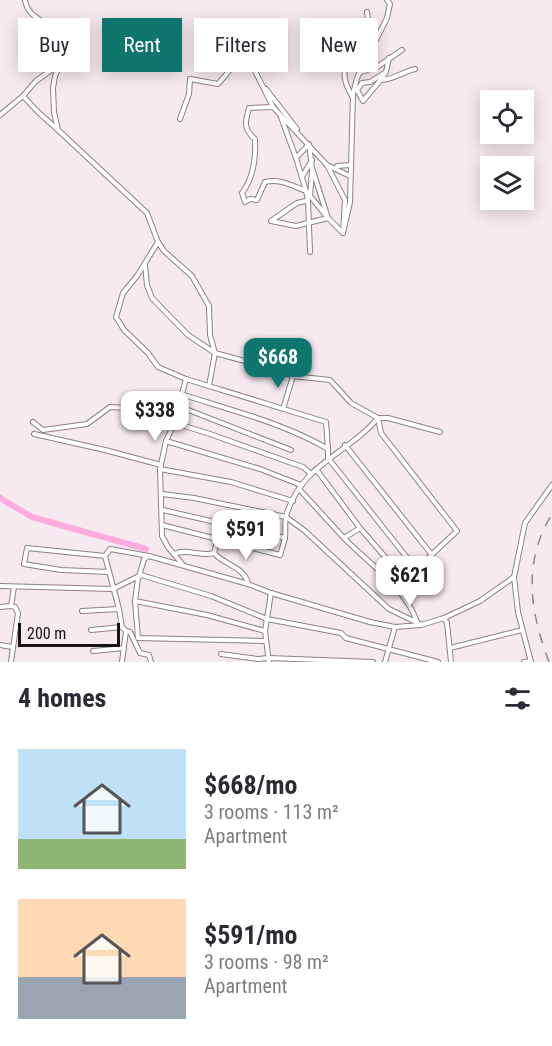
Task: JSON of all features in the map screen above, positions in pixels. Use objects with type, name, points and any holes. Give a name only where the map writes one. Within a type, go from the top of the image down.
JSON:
[{"type":"street","points":[[26,0],[27,8],[36,18]]},
{"type":"street","points":[[378,36],[387,18],[390,4],[387,0]]},
{"type":"street","points":[[367,12],[368,18]]},
{"type":"street","points":[[378,67],[402,50]]},
{"type":"street","points":[[385,73],[370,82],[362,83],[357,90],[363,101],[384,78],[389,58]]},
{"type":"street","points":[[381,81],[392,80],[403,72],[415,69]]},
{"type":"street","points":[[0,115],[49,72]]},
{"type":"street","points":[[57,72],[53,88],[54,112],[58,130]]},
{"type":"street","points":[[180,119],[189,94],[190,79],[218,84],[228,72]]},
{"type":"street","points":[[256,72],[284,127]]},
{"type":"street","points":[[344,72],[353,98]]},
{"type":"street","points":[[344,233],[350,202],[353,98],[361,72]]},
{"type":"street","points":[[260,81],[309,144],[312,168],[308,199]]},
{"type":"street","points":[[23,96],[147,213],[158,242],[164,251],[192,276],[209,306],[210,336],[215,353],[209,386]]},
{"type":"street","points":[[306,191],[280,180],[272,180],[264,182],[257,200],[250,199],[246,202],[242,193],[256,159],[255,139],[248,133],[244,124],[249,108],[272,107],[329,165],[351,177]]},
{"type":"street","points":[[279,114],[308,199],[344,233]]},
{"type":"street","points":[[296,159],[309,144]]},
{"type":"street","points":[[302,177],[312,159]]},
{"type":"street","points":[[329,165],[351,165]]},
{"type":"street","points":[[329,165],[345,201],[344,233]]},
{"type":"street","points":[[312,168],[328,218]]},
{"type":"street","points":[[306,191],[310,252]]},
{"type":"street","points":[[308,199],[270,221],[296,226],[308,225],[328,218]]},
{"type":"street","points":[[158,242],[137,276],[123,293],[116,317],[124,330],[144,347],[158,367],[186,379],[326,422],[328,458],[416,569]]},
{"type":"street","points":[[144,263],[147,285],[152,298],[188,334],[215,353],[293,376],[330,380],[351,403],[378,418],[388,418],[440,432]]},
{"type":"street","points":[[283,409],[293,376]]},
{"type":"street","points":[[183,566],[162,536],[160,467],[186,379]]},
{"type":"street","points":[[181,394],[256,419],[317,442],[328,449]]},
{"type":"street","points":[[178,406],[291,450]]},
{"type":"street","points":[[33,422],[43,430],[87,424],[110,407],[127,408],[303,467],[311,474]]},
{"type":"street","points":[[162,525],[280,555],[285,537],[286,517],[300,487],[328,458],[365,434],[378,418]]},
{"type":"street","points":[[378,418],[381,433],[457,531],[396,588]]},
{"type":"street","points":[[34,434],[105,450],[160,467],[231,482],[293,501]]},
{"type":"street","points":[[166,441],[260,469],[300,487],[344,538],[396,588],[413,611],[419,624]]},
{"type":"street","points":[[345,445],[432,555]]},
{"type":"street","points":[[316,470],[360,528],[405,580]]},
{"type":"street","points":[[524,662],[531,661],[518,612],[514,577],[525,523],[552,485]]},
{"type":"street","points":[[162,494],[194,498],[286,517],[305,531],[389,609],[419,624]]},
{"type":"street","points":[[163,510],[285,537]]},
{"type":"street","points":[[344,538],[360,528]]},
{"type":"street","points":[[214,553],[218,542],[223,540]]},
{"type":"street","points":[[105,556],[27,548],[24,564],[61,570],[108,572]]},
{"type":"street","points":[[151,662],[149,655],[140,653],[130,632],[122,627],[105,556],[110,549],[149,556],[370,622],[395,627],[444,618],[480,601],[514,577]]},
{"type":"street","points":[[174,554],[185,551],[214,553]]},
{"type":"street","points":[[214,553],[240,570],[248,584]]},
{"type":"street","points":[[149,556],[144,559],[135,601],[138,638],[266,641]]},
{"type":"street","points":[[0,586],[113,589],[139,576],[211,596],[267,619],[341,633],[346,638],[404,651],[438,662]]},
{"type":"street","points":[[11,606],[14,587]]},
{"type":"street","points":[[268,660],[265,631],[271,593]]},
{"type":"street","points":[[135,601],[207,615],[265,631]]},
{"type":"street","points":[[0,607],[15,607],[18,613],[11,662]]},
{"type":"street","points":[[82,611],[119,609]]},
{"type":"street","points":[[444,618],[447,623],[451,662]]},
{"type":"street","points":[[90,630],[122,627]]},
{"type":"street","points":[[385,662],[395,627]]},
{"type":"street","points":[[450,648],[522,630]]},
{"type":"street","points":[[122,662],[126,631]]},
{"type":"street","points":[[0,645],[12,647]]},
{"type":"street","points":[[93,651],[124,648]]},
{"type":"street","points":[[221,654],[268,660],[373,662]]},
{"type":"waterway","points":[[0,498],[32,517],[146,549]]},
{"type":"railway","points":[[549,662],[537,624],[532,587],[536,551],[542,532],[552,514]]}]
